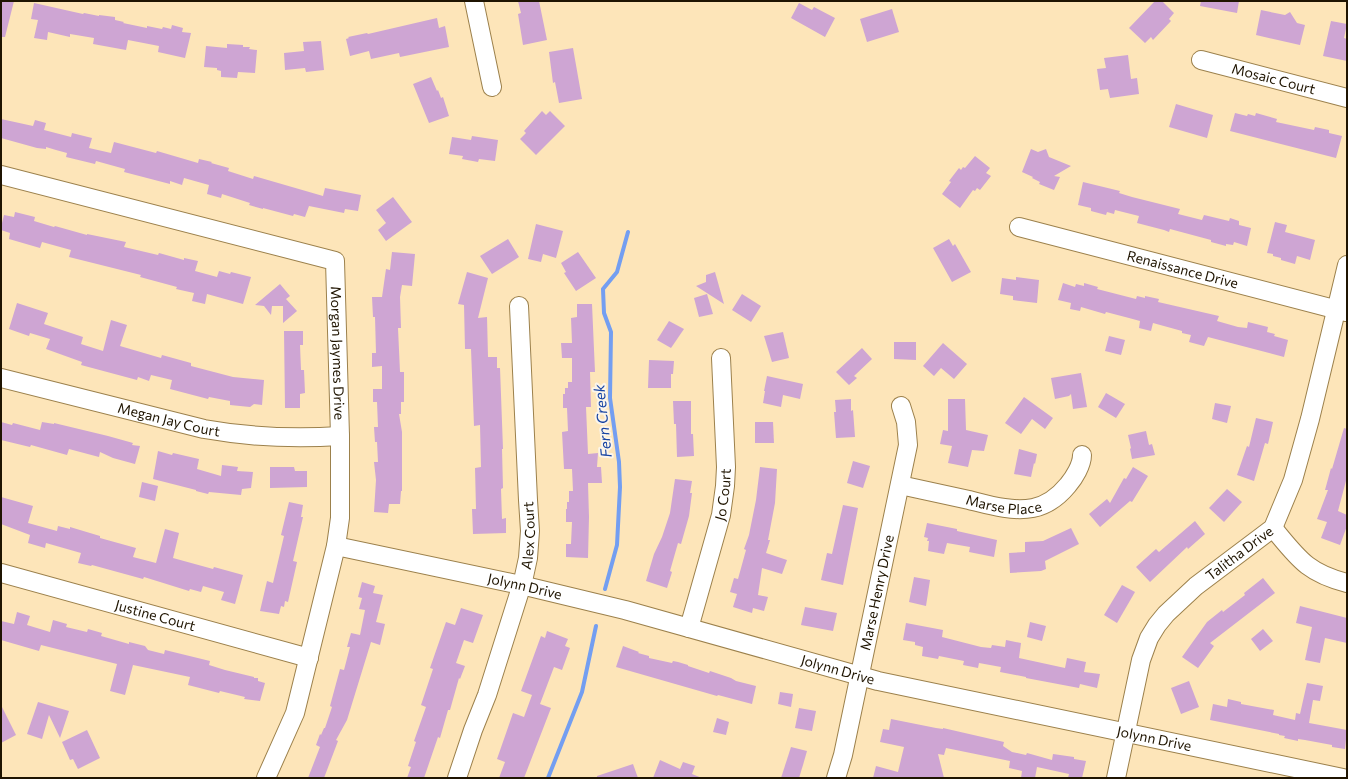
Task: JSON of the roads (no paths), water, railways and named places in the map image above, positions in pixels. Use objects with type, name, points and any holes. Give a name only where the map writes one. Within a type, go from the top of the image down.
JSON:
[{"type":"street","points":[[474,1],[492,87]]},
{"type":"street","name":"Mosaic Court","points":[[1201,60],[1347,98]]},
{"type":"street","name":"Morgan Jaymes Drive","points":[[1,175],[335,261],[340,436],[340,518],[336,546],[295,713],[266,778]]},
{"type":"street","name":"Renaissance Drive","points":[[1019,227],[1341,311]]},
{"type":"street","name":"Talitha Drive","points":[[1116,778],[1145,649],[1157,625],[1166,614],[1196,586],[1273,528],[1293,480],[1341,311],[1347,264]]},
{"type":"street","name":"Alex Court","points":[[456,778],[487,695],[522,585],[528,558],[530,531],[527,492],[520,306]]},
{"type":"street","name":"Jo Court","points":[[689,628],[720,515],[725,486],[726,467],[721,358]]},
{"type":"street","name":"Megan Jay Court","points":[[1,378],[204,429],[231,434],[302,438],[340,436]]},
{"type":"street","name":"Marse Henry Drive","points":[[836,778],[843,755],[908,446],[906,422],[901,406]]},
{"type":"street","name":"Marse Place","points":[[900,485],[1001,507],[1022,509],[1033,508],[1054,499],[1063,491],[1072,480],[1082,460],[1082,455]]},
{"type":"street","points":[[1273,528],[1306,566],[1322,576],[1347,583]]},
{"type":"street","name":"Jolynn Drive","points":[[336,546],[522,585],[625,610],[878,681],[1343,778]]},
{"type":"street","name":"Justine Court","points":[[1,573],[309,658]]},
{"type":"waterway","name":"Fern Creek","points":[[605,589],[617,545],[620,487],[619,462],[610,398],[611,332],[604,313],[603,289],[617,272],[628,232]]},
{"type":"waterway","name":"Fern Creek","points":[[548,778],[582,692],[596,626]]}]
